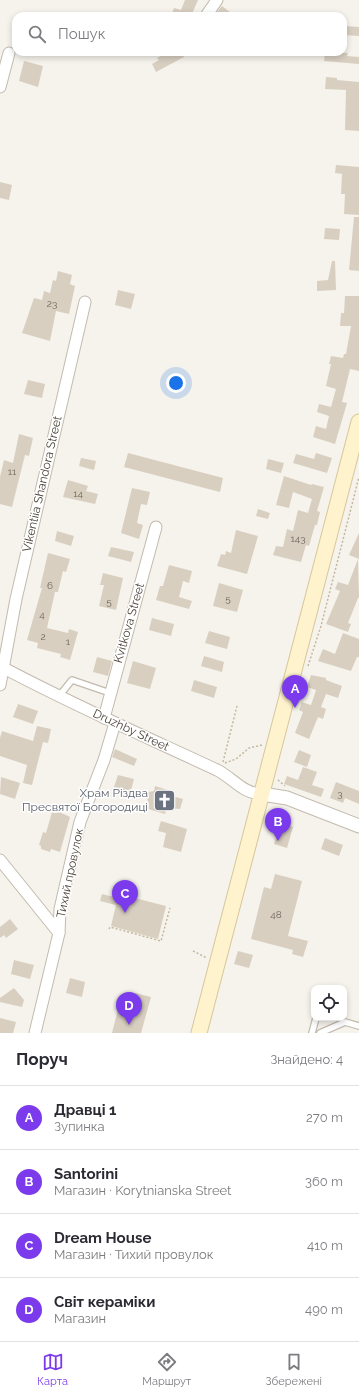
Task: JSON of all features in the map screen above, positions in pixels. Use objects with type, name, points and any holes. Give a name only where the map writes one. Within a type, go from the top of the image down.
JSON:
[{"type":"main road","points":[[199,1033],[359,422]]},
{"type":"street","points":[[209,12],[218,0]]},
{"type":"street","points":[[0,87],[9,53]]},
{"type":"street","name":"Vikentiia Shandora Street","points":[[0,685],[2,667],[16,599],[85,302]]},
{"type":"street","name":"Kvitkova Street","points":[[104,718],[156,527]]},
{"type":"street","name":"Druzhby Street","points":[[2,667],[104,718],[222,768],[252,794],[262,794]]},
{"type":"street","name":"Тихий провулок","points":[[35,1033],[59,933],[60,909],[80,822],[106,754],[115,723]]},
{"type":"street","points":[[262,794],[287,798],[359,826]]},
{"type":"street","points":[[0,860],[59,933]]},
{"type":"lane","points":[[59,696],[72,680],[110,693]]},
{"type":"lane","points":[[312,1033],[315,1021]]},
{"type":"lane","points":[[320,1033],[345,1022],[359,1026]]},
{"type":"path","points":[[308,666],[321,626],[359,477]]},
{"type":"path","points":[[222,768],[237,706]]},
{"type":"path","points":[[222,768],[249,748],[264,744],[274,744]]},
{"type":"path","points":[[278,775],[278,781],[290,789],[287,798]]},
{"type":"path","points":[[109,929],[110,927],[161,941],[170,908]]},
{"type":"path","points":[[193,951],[199,952],[210,960]]},
{"type":"building","points":[[185,0],[198,0],[193,12],[172,12],[174,8],[181,10]]},
{"type":"building","points":[[222,6],[230,12],[217,12]]},
{"type":"building","points":[[347,26],[359,27],[359,36],[347,35]]},
{"type":"building","points":[[161,56],[184,57],[156,72],[152,64],[159,60],[157,58]]},
{"type":"building","points":[[325,56],[359,57],[359,64],[324,61]]},
{"type":"building","points":[[24,61],[43,66],[38,87],[19,81]]},
{"type":"building","points":[[326,77],[337,78],[337,80],[359,82],[359,131],[345,130],[346,90],[325,89]]},
{"type":"building","points":[[336,165],[359,167],[359,215],[344,214],[345,194],[341,194],[342,174],[335,173]]},
{"type":"building","points":[[0,182],[12,185],[9,200],[0,198]]},
{"type":"building","points":[[354,217],[359,217],[359,271],[349,270]]},
{"type":"building","points":[[325,228],[340,229],[339,240],[324,239]]},
{"type":"building","points":[[332,261],[335,261],[336,290],[317,291],[317,281],[328,280]]},
{"type":"building","points":[[58,271],[72,275],[70,284],[75,286],[69,314],[56,311],[50,341],[22,333],[34,298],[42,300],[44,291],[50,293],[53,280],[56,281]]},
{"type":"building","points":[[118,290],[135,294],[131,309],[115,305]]},
{"type":"building","points":[[345,296],[359,296],[359,371],[350,369],[342,402],[347,403],[335,444],[313,437],[316,426],[326,429],[329,416],[317,412],[319,404],[331,407],[336,389],[326,386],[331,364],[329,364],[331,356],[343,358],[344,354],[346,354],[351,326],[340,326],[341,313],[344,313]]},
{"type":"building","points":[[28,380],[45,384],[42,398],[24,394]]},
{"type":"building","points":[[19,434],[33,438],[29,456],[25,455],[12,507],[0,504],[0,477],[4,460],[13,463]]},
{"type":"building","points":[[128,453],[223,478],[220,492],[124,467]]},
{"type":"building","points":[[316,453],[332,458],[327,473],[293,463],[296,454],[314,459]]},
{"type":"building","points":[[81,458],[96,461],[94,470],[79,466]]},
{"type":"building","points":[[268,459],[284,463],[281,473],[266,469]]},
{"type":"building","points":[[284,476],[311,485],[324,487],[317,511],[320,512],[317,525],[315,525],[309,546],[306,545],[301,562],[273,555],[276,546],[283,547],[287,529],[293,531],[298,510],[308,513],[312,499],[293,492],[289,508],[276,505]]},
{"type":"building","points":[[68,480],[88,486],[86,491],[98,494],[95,504],[63,497]]},
{"type":"building","points":[[132,488],[150,492],[147,505],[141,504],[137,523],[143,525],[139,539],[121,533]]},
{"type":"building","points":[[258,509],[270,513],[268,519],[256,516]]},
{"type":"building","points":[[236,530],[258,536],[247,574],[217,566],[221,554],[225,555],[226,551],[231,553]]},
{"type":"building","points":[[57,531],[74,536],[71,546],[55,541]]},
{"type":"building","points":[[359,533],[359,559],[349,555]]},
{"type":"building","points":[[111,547],[134,552],[131,562],[108,556]]},
{"type":"building","points":[[48,553],[70,559],[66,572],[63,571],[58,592],[55,592],[47,628],[68,633],[69,629],[78,632],[70,660],[60,657],[61,654],[37,648],[38,643],[27,640],[42,588],[40,588]]},
{"type":"building","points":[[358,559],[359,598],[348,623],[351,624],[348,632],[326,624],[340,591],[335,589],[338,582],[348,585]]},
{"type":"building","points":[[169,565],[192,571],[189,583],[183,581],[179,597],[192,601],[189,609],[156,600],[160,586],[163,586]]},
{"type":"building","points":[[103,573],[123,578],[116,610],[99,606],[104,585],[100,585]]},
{"type":"building","points":[[219,583],[243,590],[237,612],[213,606]]},
{"type":"building","points":[[152,618],[174,624],[171,636],[149,630]]},
{"type":"building","points":[[209,631],[230,637],[227,649],[205,643]]},
{"type":"building","points":[[343,633],[359,639],[359,657],[357,657],[351,671],[318,661],[323,649],[335,654]]},
{"type":"building","points":[[204,656],[224,662],[222,672],[201,666]]},
{"type":"building","points":[[97,657],[112,661],[108,676],[93,672]]},
{"type":"building","points":[[133,661],[156,668],[150,689],[127,683]]},
{"type":"building","points":[[311,675],[326,678],[326,680],[342,686],[338,698],[326,694],[321,707],[326,709],[323,719],[318,717],[309,739],[295,733],[303,712],[299,710],[302,702],[311,705],[316,690],[307,687]]},
{"type":"building","points":[[194,680],[217,687],[214,698],[191,691]]},
{"type":"building","points":[[18,704],[38,711],[33,724],[13,717]]},
{"type":"building","points":[[37,726],[51,729],[48,743],[43,742],[32,785],[23,783],[27,765],[0,756],[0,738],[2,731],[33,741]]},
{"type":"building","points":[[115,749],[137,759],[134,766],[112,757]]},
{"type":"building","points":[[299,750],[311,755],[307,767],[294,762]]},
{"type":"building","points":[[303,767],[317,772],[312,785],[324,789],[321,797],[284,784],[287,776],[298,780]]},
{"type":"building","points":[[118,775],[134,779],[130,794],[113,790]]},
{"type":"building","points":[[1,777],[20,783],[15,799],[0,794]]},
{"type":"building","points":[[336,782],[359,791],[359,804],[345,798],[343,803],[330,798]]},
{"type":"building","name":"Храм Різдва Пресвятої Богородиці","points":[[155,786],[171,791],[169,795],[183,799],[180,809],[167,808],[165,814],[148,809],[149,804],[146,796],[148,792],[154,791]]},
{"type":"building","points":[[57,811],[70,817],[60,852],[51,849],[50,852],[41,849],[41,846],[39,845],[43,832],[46,833],[52,812],[57,813]]},
{"type":"building","points":[[161,821],[187,829],[181,852],[163,847],[166,833],[158,831]]},
{"type":"building","points":[[281,823],[293,827],[287,848],[274,844]]},
{"type":"building","points":[[325,838],[343,845],[339,856],[321,849]]},
{"type":"building","points":[[275,874],[302,881],[288,936],[308,941],[303,957],[292,954],[293,950],[251,939],[264,887],[271,889]]},
{"type":"building","points":[[102,894],[118,898],[119,894],[166,906],[158,939],[111,926],[116,905],[100,901]]},
{"type":"building","points":[[10,919],[18,929],[6,938],[4,935],[0,938],[0,927]]},
{"type":"building","points":[[238,951],[253,955],[249,968],[234,964]]},
{"type":"building","points":[[14,960],[34,965],[30,979],[11,974]]},
{"type":"building","points":[[70,978],[85,982],[82,997],[66,993]]},
{"type":"building","points":[[14,988],[24,1000],[22,1007],[0,1002],[0,998]]},
{"type":"building","points":[[135,993],[151,997],[141,1033],[112,1033],[118,1009],[130,1012]]},
{"type":"building","points":[[0,1018],[16,1022],[13,1033],[0,1033]]},
{"type":"place","name":"Дравці 1","points":[[295,708]]},
{"type":"place","name":"Храм Різдва Пресвятої Богородиці","points":[[164,800]]},
{"type":"place","name":"Santorini","points":[[278,841]]},
{"type":"place","name":"Dream House","points":[[125,913]]},
{"type":"place","name":"Світ кераміки","points":[[129,1025]]}]
